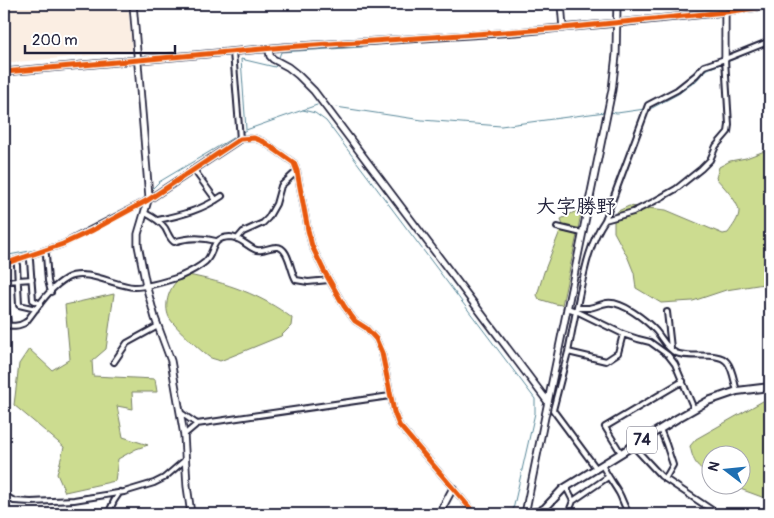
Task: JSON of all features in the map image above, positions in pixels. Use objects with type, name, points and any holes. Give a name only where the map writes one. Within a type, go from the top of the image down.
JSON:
[{"type":"main road","name":"74","points":[[525,514],[538,512],[545,508],[566,487],[708,401],[736,391],[770,387]]},
{"type":"street","points":[[133,4],[148,186],[148,199],[138,234],[138,245],[146,285],[158,326],[172,361],[184,435],[187,486],[191,514]]},
{"type":"street","points":[[560,4],[563,28]]},
{"type":"street","points":[[525,514],[607,116],[614,72],[617,4]]},
{"type":"street","points":[[606,220],[633,212],[676,189],[710,160],[716,146],[728,132],[725,4]]},
{"type":"street","points":[[4,72],[269,49],[563,28],[770,6]]},
{"type":"street","points":[[630,514],[625,509],[623,500],[614,484],[553,410],[592,246],[598,230],[606,220],[648,105],[677,90],[704,66],[770,41]]},
{"type":"street","points":[[269,49],[270,56],[273,59],[288,67],[314,91],[548,402]]},
{"type":"street","points":[[233,52],[240,138]]},
{"type":"street","points":[[4,264],[63,244],[148,199],[240,138],[254,138],[264,142],[294,163],[312,246],[344,306],[355,321],[366,328],[376,339],[382,353],[390,396],[399,425],[475,514]]},
{"type":"street","points":[[194,170],[216,200]]},
{"type":"street","points":[[237,239],[243,232],[263,223],[268,218],[276,204],[281,186],[297,171]]},
{"type":"street","points":[[158,220],[196,210],[222,196]]},
{"type":"street","points":[[145,213],[158,220],[174,242],[194,238],[205,238],[216,242]]},
{"type":"street","points":[[559,227],[582,233]]},
{"type":"street","points":[[32,279],[4,281],[6,325],[23,325],[46,296],[66,279],[78,275],[135,287],[179,277],[207,261],[216,242],[220,239],[232,237],[258,251],[275,247],[284,249],[296,280],[308,282],[330,280]]},
{"type":"street","points":[[46,255],[48,282],[51,292]]},
{"type":"street","points":[[30,260],[33,300],[40,304]]},
{"type":"street","points":[[16,265],[19,305],[36,309]]},
{"type":"street","points":[[577,310],[607,303],[617,304],[636,314],[646,322],[674,352],[686,356],[717,356],[726,359],[736,391]]},
{"type":"street","points":[[567,308],[577,310],[623,334],[657,346],[675,364],[694,409]]},
{"type":"street","points":[[667,312],[672,350],[671,358]]},
{"type":"street","points":[[114,362],[127,343],[158,326]]},
{"type":"street","points":[[568,352],[606,361],[618,353],[623,334]]},
{"type":"street","points":[[621,453],[605,427],[683,381]]},
{"type":"street","points":[[184,435],[197,424],[390,396]]},
{"type":"street","points":[[181,413],[197,424]]},
{"type":"street","points":[[660,429],[672,465],[664,478]]},
{"type":"street","points":[[633,446],[664,478],[718,514]]},
{"type":"street","points":[[4,496],[14,501],[31,502],[74,500],[120,492],[154,483],[164,478],[186,459]]},
{"type":"street","points":[[568,514],[573,501],[608,477]]},
{"type":"street","points":[[566,487],[573,501]]},
{"type":"street","points":[[439,514],[453,488]]},
{"type":"street","points":[[108,514],[120,492]]},
{"type":"shaded area","points":[[4,4],[128,4],[132,52],[4,63]]},
{"type":"green space","points":[[770,149],[770,286],[764,284],[726,290],[693,301],[661,303],[636,288],[634,273],[614,232],[614,221],[618,211],[629,206],[666,210],[723,234],[728,233],[737,220],[739,211],[733,198],[716,178],[719,167],[730,161],[746,158]]},
{"type":"green space","points":[[582,208],[578,229],[563,226],[561,219]]},
{"type":"green space","points":[[560,231],[577,235],[562,305],[539,299],[537,295]]},
{"type":"green space","points":[[188,275],[216,281],[256,296],[292,318],[291,326],[281,336],[220,361],[210,358],[173,323],[168,315],[169,293],[178,280]]},
{"type":"green space","points":[[114,294],[106,349],[92,361],[93,376],[155,379],[157,392],[132,392],[133,409],[117,406],[123,437],[148,445],[118,459],[115,481],[65,492],[57,474],[64,447],[14,405],[19,364],[29,349],[52,370],[70,359],[65,305]]},
{"type":"green space","points":[[770,397],[770,500],[752,493],[752,446],[702,446],[702,469],[696,464],[690,446],[696,439]]},
{"type":"waterway","points":[[727,62],[770,44]]},
{"type":"waterway","points":[[278,60],[281,52],[362,47]]},
{"type":"waterway","points":[[246,129],[241,59],[275,67],[277,64]]},
{"type":"waterway","points":[[649,109],[678,94],[696,81],[708,69],[723,63]]},
{"type":"waterway","points":[[150,191],[159,182],[246,130],[317,105]]},
{"type":"waterway","points":[[336,107],[422,120],[501,126],[605,112]]},
{"type":"waterway","points":[[609,112],[617,113],[645,109]]},
{"type":"waterway","points":[[303,110],[315,113],[326,121],[535,399],[535,413],[512,514]]},
{"type":"waterway","points":[[135,205],[146,196]]},
{"type":"waterway","points":[[80,238],[109,222]]},
{"type":"waterway","points":[[4,256],[45,248]]},
{"type":"cycle path","points":[[4,72],[285,47],[563,28],[770,6]]},
{"type":"cycle path","points":[[4,264],[63,244],[91,231],[148,200],[240,139],[254,138],[264,142],[294,163],[312,246],[344,306],[355,321],[366,328],[376,339],[382,353],[394,412],[399,425],[475,514]]},
{"type":"district","name":"大字勝野","points":[[576,206]]}]
